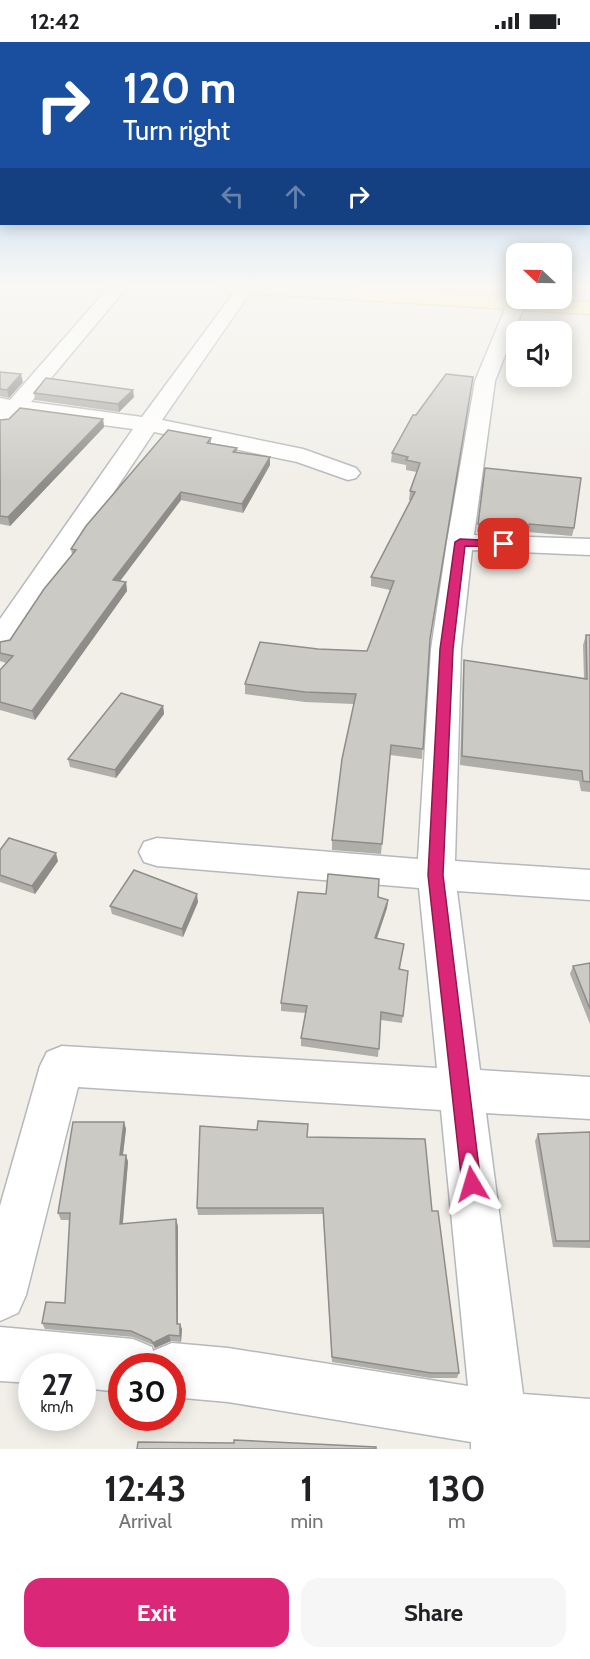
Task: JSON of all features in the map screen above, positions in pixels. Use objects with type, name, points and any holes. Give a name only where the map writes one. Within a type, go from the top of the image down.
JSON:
[{"type":"street","points":[[5,412],[59,353]]},
{"type":"street","points":[[0,641],[195,353]]},
{"type":"street","points":[[496,353],[485,381],[446,649],[436,875],[499,1434]]},
{"type":"street","points":[[5,412],[148,424],[303,456],[348,473]]},
{"type":"street","points":[[460,542],[590,547]]},
{"type":"street","points":[[157,852],[590,885]]},
{"type":"street","points":[[0,1295],[62,1066],[590,1098]]},
{"type":"street","points":[[0,1354],[108,1364]]},
{"type":"street","points":[[186,1371],[228,1375],[499,1434],[590,1427]]},
{"type":"building","points":[[0,372],[21,374],[7,390],[0,389]]},
{"type":"building","points":[[446,374],[473,377],[430,639],[423,749],[391,745],[382,844],[332,840],[342,759],[356,694],[305,692],[245,684],[260,642],[318,649],[367,651],[394,581],[371,577],[415,492],[410,491],[420,463],[406,460],[408,457],[392,453],[413,415],[416,415]]},
{"type":"building","points":[[46,378],[133,390],[118,404],[34,393]]},
{"type":"building","points":[[20,408],[103,419],[8,517],[0,516],[0,420],[9,419]]},
{"type":"building","points":[[168,430],[211,438],[207,443],[237,448],[233,452],[270,457],[242,504],[181,492],[113,580],[126,582],[32,711],[0,702],[0,670],[13,656],[0,653],[0,642],[10,640],[44,589],[76,550],[71,549],[86,526]]},
{"type":"building","points":[[485,468],[581,478],[574,528],[529,524],[529,527],[478,524]]},
{"type":"building","points":[[586,635],[590,635],[590,782],[583,781],[582,771],[462,756],[464,660],[587,679]]},
{"type":"building","points":[[121,693],[163,706],[115,770],[68,759]]},
{"type":"building","points":[[9,838],[56,853],[32,886],[0,875],[0,850]]},
{"type":"building","points":[[134,870],[197,894],[182,929],[110,906]]},
{"type":"building","points":[[328,874],[379,879],[378,897],[388,900],[375,938],[404,944],[399,969],[408,971],[403,1016],[381,1012],[379,1049],[301,1038],[307,1006],[281,1003],[298,892],[326,894]]},
{"type":"building","points":[[590,963],[590,1009],[573,966]]},
{"type":"building","points":[[258,1121],[308,1124],[307,1137],[425,1139],[432,1211],[438,1211],[459,1373],[431,1373],[332,1357],[323,1208],[197,1208],[200,1126],[257,1130]]},
{"type":"building","points":[[73,1122],[124,1122],[120,1155],[126,1155],[120,1224],[176,1219],[177,1324],[180,1324],[180,1336],[169,1335],[153,1343],[131,1331],[42,1323],[46,1302],[65,1303],[70,1213],[58,1213]]},
{"type":"building","points":[[590,1132],[590,1241],[556,1241],[538,1134]]},
{"type":"building","points":[[234,1440],[376,1447],[376,1449],[137,1449],[138,1442],[234,1443]]},
{"type":"route","points":[[472,1184],[436,875],[446,649],[460,542],[504,544]]}]
